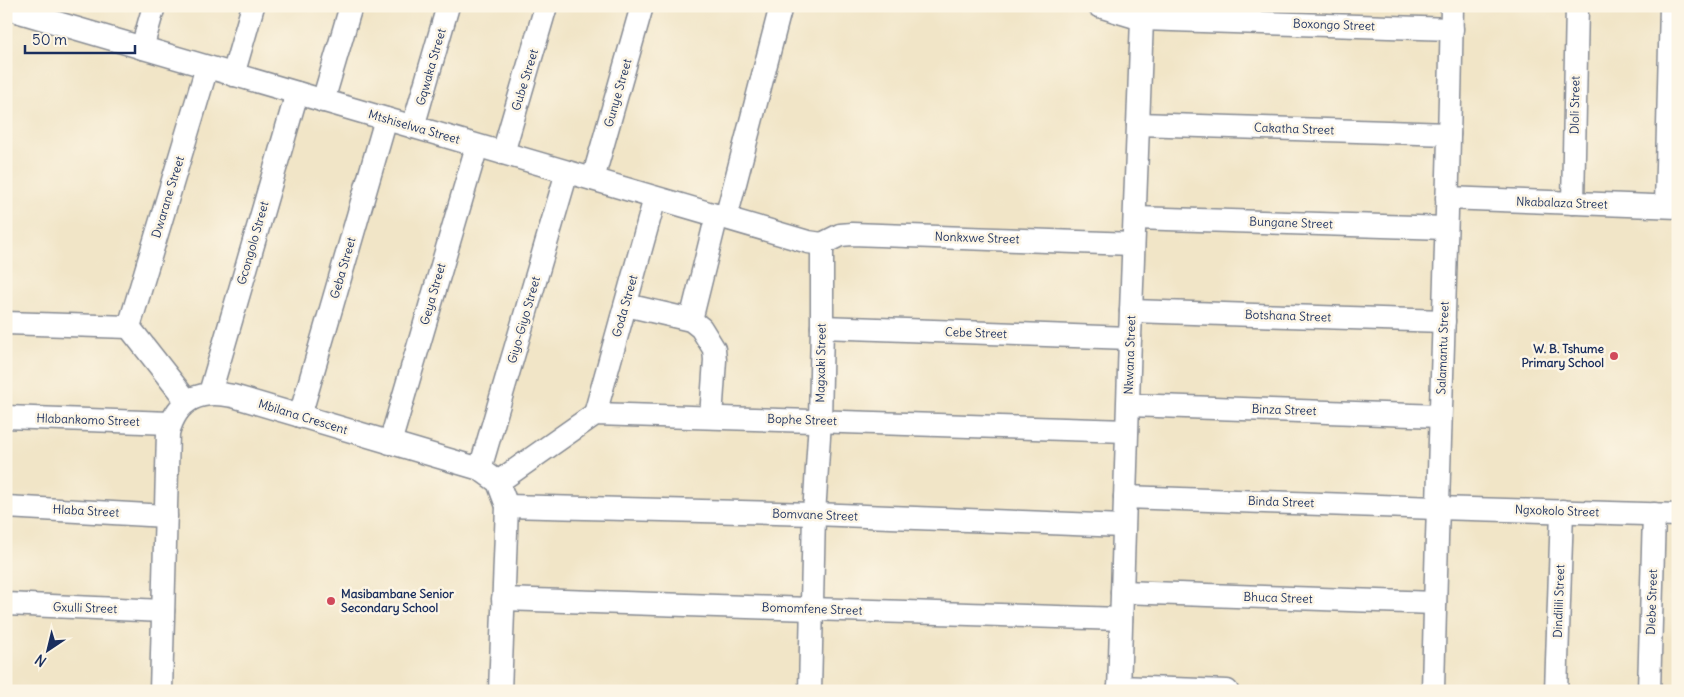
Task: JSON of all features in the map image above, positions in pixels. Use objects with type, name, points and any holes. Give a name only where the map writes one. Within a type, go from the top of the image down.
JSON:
[{"type":"street","points":[[142,48],[154,6]]},
{"type":"street","points":[[233,75],[253,6]]},
{"type":"street","points":[[323,101],[351,6]]},
{"type":"street","name":"Gqwaka Street","points":[[413,127],[448,6]]},
{"type":"street","name":"Gube Street","points":[[503,153],[546,6]]},
{"type":"street","name":"Gunye Street","points":[[593,179],[642,6]]},
{"type":"street","points":[[691,320],[781,6]]},
{"type":"street","name":"Boxongo Street","points":[[1099,6],[1148,13],[1452,29]]},
{"type":"street","name":"Salamantu Street","points":[[1433,691],[1452,6]]},
{"type":"street","name":"Dloli Street","points":[[1573,203],[1578,6]]},
{"type":"street","points":[[1671,6],[1672,206]]},
{"type":"street","name":"Mtshiselwa Street","points":[[6,8],[55,14],[142,48],[655,198],[808,242],[822,244]]},
{"type":"street","name":"Nkwana Street","points":[[1119,689],[1138,124],[1148,13]]},
{"type":"street","name":"Dwarane Street","points":[[129,327],[207,67]]},
{"type":"street","name":"Gcongolo Street","points":[[210,393],[297,93]]},
{"type":"street","name":"Geba Street","points":[[300,416],[386,119]]},
{"type":"street","name":"Cakatha Street","points":[[1138,124],[1449,134]]},
{"type":"street","name":"Geya Street","points":[[390,443],[476,146]]},
{"type":"street","name":"Giyo-Giyo Street","points":[[480,469],[567,172]]},
{"type":"street","name":"Goda Street","points":[[595,414],[655,198]]},
{"type":"street","name":"Nkabalaza Street","points":[[1447,198],[1672,206]]},
{"type":"street","name":"Bungane Street","points":[[1135,218],[1446,228]]},
{"type":"street","name":"Nonkxwe Street","points":[[822,244],[840,235],[852,234],[1133,244]]},
{"type":"street","name":"Magxaki Street","points":[[810,691],[814,514],[820,421],[822,244]]},
{"type":"street","points":[[626,305],[691,320],[700,328],[714,350],[711,417]]},
{"type":"street","name":"Botshana Street","points":[[1131,311],[1444,321]]},
{"type":"street","points":[[6,323],[129,327],[187,401],[170,423],[167,443],[161,691]]},
{"type":"street","name":"Cebe Street","points":[[822,327],[1130,338]]},
{"type":"street","name":"Mbilana Crescent","points":[[187,401],[201,394],[210,393],[233,396],[480,469],[498,482]]},
{"type":"street","name":"Binza Street","points":[[1129,405],[1440,416]]},
{"type":"street","points":[[500,691],[507,506],[498,482],[595,414]]},
{"type":"street","name":"Bophe Street","points":[[595,414],[1128,431]]},
{"type":"street","name":"Hlabankomo Street","points":[[6,417],[170,423]]},
{"type":"street","name":"Binda Street","points":[[1125,497],[1437,508]]},
{"type":"street","name":"Bomvane Street","points":[[507,506],[814,514],[1123,526]]},
{"type":"street","name":"Hlaba Street","points":[[6,507],[166,516]]},
{"type":"street","name":"Ngxokolo Street","points":[[1437,508],[1678,515]]},
{"type":"street","name":"Dindilili Street","points":[[1556,691],[1562,511]]},
{"type":"street","name":"Dlebe Street","points":[[1649,691],[1654,514]]},
{"type":"street","name":"Bhuca Street","points":[[1122,592],[1435,603]]},
{"type":"street","name":"Bomomfene Street","points":[[503,599],[1121,619]]},
{"type":"street","name":"Gxulli Street","points":[[6,604],[163,611]]},
{"type":"street","points":[[1119,689],[1227,691]]},
{"type":"place","name":"W. B. Tshume Primary School","points":[[1614,356]]},
{"type":"place","name":"Masibambane Senior Secondary School","points":[[331,601]]}]
